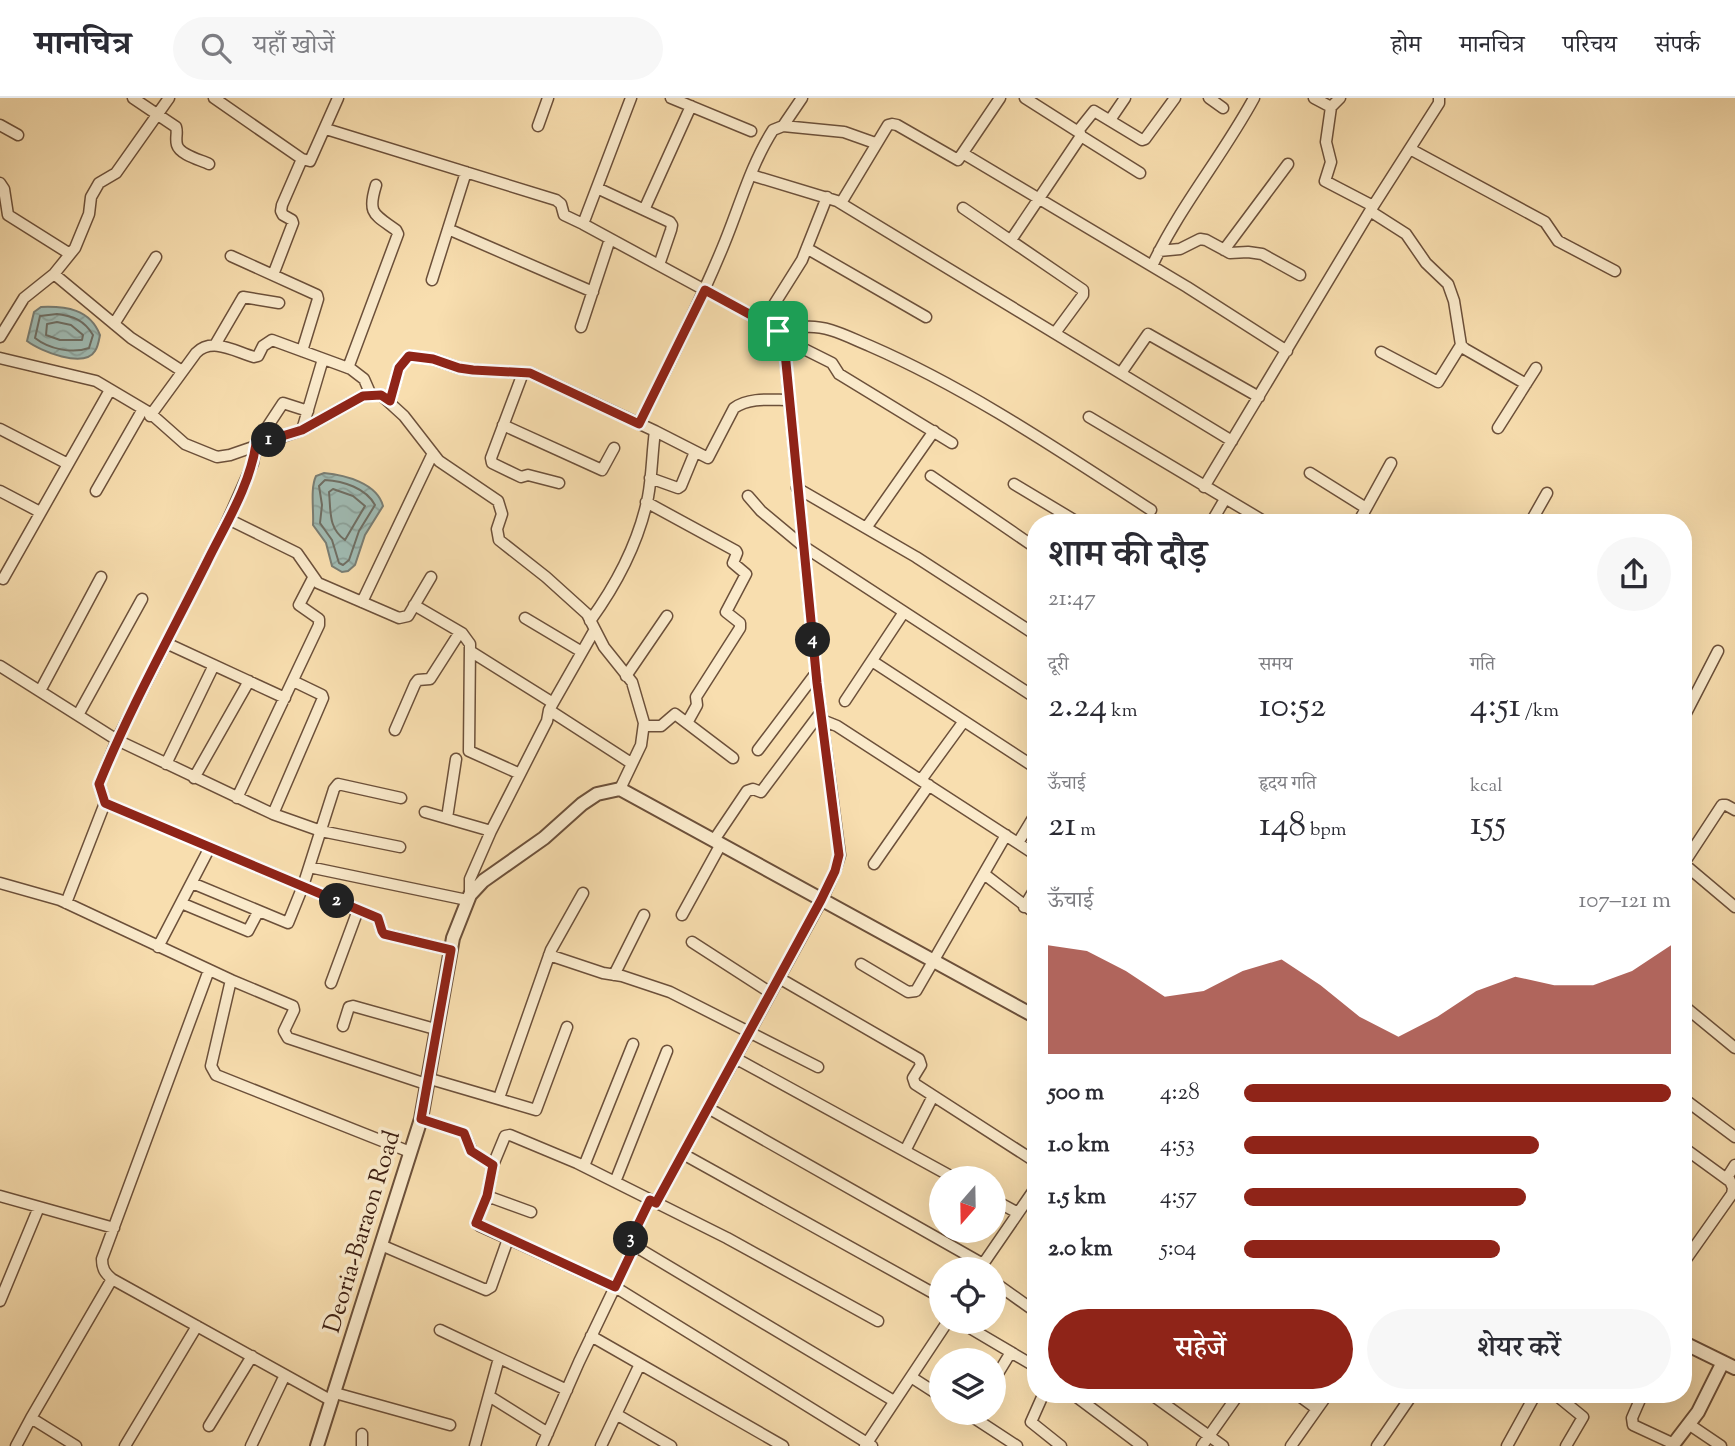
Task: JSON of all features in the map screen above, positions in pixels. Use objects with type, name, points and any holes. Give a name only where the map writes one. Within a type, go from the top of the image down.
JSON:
[{"type":"street","points":[[133,98],[176,127],[177,143],[181,151],[209,164]]},
{"type":"street","points":[[0,337],[24,298],[54,274],[70,254],[82,234],[89,214],[90,200],[99,183],[116,173],[169,98]]},
{"type":"street","points":[[214,98],[302,159],[310,161],[338,98]]},
{"type":"street","points":[[538,126],[548,98]]},
{"type":"street","points":[[583,224],[631,98]]},
{"type":"street","points":[[671,98],[751,131]]},
{"type":"street","points":[[783,125],[802,98]]},
{"type":"street","points":[[841,203],[882,131],[892,124],[953,160],[960,159],[1000,98]]},
{"type":"street","points":[[1025,98],[1140,173]]},
{"type":"street","points":[[1110,120],[1125,98]]},
{"type":"street","points":[[1011,240],[1094,111],[1142,140],[1175,98]]},
{"type":"street","points":[[1209,98],[1223,107]]},
{"type":"street","points":[[1152,266],[1174,222],[1228,145],[1254,98]]},
{"type":"street","points":[[1314,98],[1331,107]]},
{"type":"street","points":[[1340,98],[1331,107],[1326,142],[1331,162],[1325,181],[1372,209],[1406,234],[1426,263],[1448,284],[1454,301],[1461,345],[1438,382],[1381,352]]},
{"type":"street","points":[[1204,487],[1439,103],[1439,98]]},
{"type":"street","points":[[644,210],[691,106]]},
{"type":"street","points":[[0,125],[18,135]]},
{"type":"street","points":[[639,424],[705,290],[751,174],[775,127],[783,125],[844,132],[875,144]]},
{"type":"street","points":[[326,129],[556,200],[561,204],[564,215],[763,322],[778,331],[786,340],[832,363],[839,374],[953,443]]},
{"type":"street","points":[[1410,149],[1545,222],[1558,241],[1615,271]]},
{"type":"street","points":[[964,154],[1152,266],[1287,351]]},
{"type":"street","points":[[273,275],[293,223],[283,215],[282,205],[302,159]]},
{"type":"street","points":[[1224,250],[1288,164]]},
{"type":"street","points":[[432,280],[466,172]]},
{"type":"street","points":[[751,174],[841,203],[1232,441]]},
{"type":"street","points":[[0,183],[4,189],[8,215],[70,254]]},
{"type":"street","points":[[348,368],[398,234],[371,209],[370,203],[376,185]]},
{"type":"street","points":[[597,188],[672,225],[659,265]]},
{"type":"street","points":[[763,322],[808,249],[827,197]]},
{"type":"street","points":[[963,208],[1083,290],[1083,295],[1055,332]]},
{"type":"street","points":[[448,229],[593,292]]},
{"type":"street","points":[[582,327],[610,239]]},
{"type":"street","points":[[1159,251],[1180,249],[1200,239],[1206,240],[1233,253],[1262,254],[1300,275]]},
{"type":"street","points":[[808,249],[926,317]]},
{"type":"street","points":[[231,256],[317,295],[302,351]]},
{"type":"street","points":[[114,324],[156,257]]},
{"type":"street","points":[[54,274],[131,338],[183,371]]},
{"type":"street","points":[[215,345],[243,296],[279,303]]},
{"type":"street","points":[[786,340],[804,327],[821,327],[897,358],[1001,414],[1151,510]]},
{"type":"street","points":[[1121,373],[1148,334],[1259,397]]},
{"type":"street","points":[[96,491],[147,412],[202,346],[215,345],[254,357],[258,356],[263,345],[272,340],[348,368],[364,379],[372,395]]},
{"type":"street","points":[[786,340],[789,400],[816,673],[839,855],[835,871],[821,900],[771,993],[683,1154],[631,1239],[635,1245],[894,1401]]},
{"type":"street","points":[[1461,345],[1526,384]]},
{"type":"street","points":[[390,401],[399,368],[409,356],[433,359],[459,368],[530,373],[704,457],[710,456],[734,408],[752,400],[789,400]]},
{"type":"street","points":[[0,358],[96,382],[147,412],[185,444],[217,457],[302,430],[363,396],[381,395],[390,401],[439,461],[498,501],[502,514],[497,529],[499,540],[587,614],[594,631],[632,682],[643,726],[641,745],[620,789]]},
{"type":"street","points":[[302,430],[323,359]]},
{"type":"street","points":[[1498,428],[1536,368]]},
{"type":"street","points":[[523,373],[491,458],[494,465],[521,477],[527,475],[559,483]]},
{"type":"street","points":[[2,579],[110,390]]},
{"type":"street","points":[[66,904],[105,803],[99,784],[117,740],[228,519],[253,463],[256,444],[283,402],[308,411]]},
{"type":"street","points":[[1089,417],[1251,514]]},
{"type":"street","points":[[503,425],[602,470],[614,448]]},
{"type":"street","points":[[0,429],[68,464]]},
{"type":"street","points":[[590,621],[610,593],[635,538],[646,502],[654,431]]},
{"type":"street","points":[[866,528],[934,431]]},
{"type":"street","points":[[650,478],[678,488],[695,452]]},
{"type":"street","points":[[362,602],[433,453]]},
{"type":"street","points":[[1362,514],[1391,463]]},
{"type":"street","points":[[1310,473],[1366,508]]},
{"type":"street","points":[[931,476],[1027,542]]},
{"type":"street","points":[[1014,484],[1064,514]]},
{"type":"street","points":[[797,488],[916,557],[1027,629]]},
{"type":"street","points":[[0,491],[40,512]]},
{"type":"street","points":[[1535,514],[1547,493]]},
{"type":"street","points":[[748,496],[761,511],[803,546],[1027,692]]},
{"type":"street","points":[[1216,514],[1225,499]]},
{"type":"street","points":[[646,502],[736,551],[733,563],[746,575],[726,612],[740,623],[740,628],[696,697],[695,708],[687,723]]},
{"type":"street","points":[[228,519],[297,554],[318,583],[399,618],[408,616],[431,577]]},
{"type":"street","points":[[40,691],[101,577]]},
{"type":"street","points":[[237,798],[320,621],[299,605],[313,578]]},
{"type":"street","points":[[78,715],[142,599]]},
{"type":"street","points":[[414,605],[467,637],[470,650],[469,751],[520,774]]},
{"type":"street","points":[[845,701],[904,612]]},
{"type":"street","points":[[626,676],[667,616]]},
{"type":"street","points":[[525,618],[582,652]]},
{"type":"street","points":[[469,897],[470,879],[491,831],[547,721],[551,706],[594,631]]},
{"type":"street","points":[[395,730],[415,684],[418,680],[430,679],[460,632]]},
{"type":"street","points":[[166,643],[285,698]]},
{"type":"street","points":[[470,650],[631,763]]},
{"type":"street","points":[[1692,701],[1718,651]]},
{"type":"street","points":[[872,662],[1027,762]]},
{"type":"street","points":[[166,764],[214,665]]},
{"type":"street","points":[[0,666],[117,740],[272,814],[321,831],[400,847]]},
{"type":"street","points":[[758,750],[816,673]]},
{"type":"street","points":[[194,778],[249,681]]},
{"type":"street","points":[[272,814],[323,698],[322,695],[293,681]]},
{"type":"street","points":[[643,726],[661,726],[675,715],[733,758]]},
{"type":"street","points":[[822,716],[1027,849]]},
{"type":"street","points":[[682,915],[747,791],[753,789],[761,792],[822,716]]},
{"type":"street","points":[[874,864],[964,721]]},
{"type":"street","points":[[447,818],[456,759]]},
{"type":"street","points":[[191,883],[288,923],[338,784],[401,798]]},
{"type":"street","points":[[469,897],[483,881],[544,838],[582,804],[597,794],[620,789],[1027,1012]]},
{"type":"street","points":[[105,803],[378,918],[384,934],[451,950]]},
{"type":"street","points":[[1692,851],[1719,808],[1726,805],[1735,810]]},
{"type":"street","points":[[425,813],[491,831]]},
{"type":"street","points":[[1018,843],[1027,828]]},
{"type":"street","points":[[861,964],[911,993],[916,991],[1006,835]]},
{"type":"street","points":[[158,947],[211,848]]},
{"type":"street","points":[[309,867],[469,897]]},
{"type":"street","points":[[1692,871],[1735,907]]},
{"type":"street","points":[[984,874],[1027,908]]},
{"type":"street","points":[[0,883],[66,904],[293,1006],[294,1010],[284,1031],[288,1038],[427,1081],[499,1098],[530,1109],[539,1108],[567,1027]]},
{"type":"street","points":[[499,1098],[549,955],[583,893]]},
{"type":"street","name":"Deoria-Baraon Road","points":[[317,1446],[421,1119],[451,950],[469,897]]},
{"type":"street","points":[[1024,906],[1027,901]]},
{"type":"street","points":[[181,903],[248,931],[258,912]]},
{"type":"street","points":[[331,983],[358,910]]},
{"type":"street","points":[[614,975],[644,915]]},
{"type":"street","points":[[692,942],[771,993]]},
{"type":"street","points":[[549,955],[670,992],[818,1067]]},
{"type":"street","points":[[209,970],[102,1259],[102,1267],[112,1279],[285,1375],[334,1397],[450,1425]]},
{"type":"street","points":[[779,978],[919,1059],[920,1065],[913,1082],[1027,1156]]},
{"type":"street","points":[[231,980],[211,1066],[216,1075],[410,1152]]},
{"type":"street","points":[[343,1026],[349,1007],[353,1006],[435,1029]]},
{"type":"street","points":[[1692,1013],[1735,1048]]},
{"type":"street","points":[[584,1166],[633,1044]]},
{"type":"street","points":[[615,1182],[667,1052]]},
{"type":"street","points":[[735,1058],[932,1166]]},
{"type":"street","points":[[905,1151],[933,1096]]},
{"type":"street","points":[[1692,1105],[1735,1137]]},
{"type":"street","points":[[708,1108],[964,1257]]},
{"type":"street","points":[[421,1119],[464,1133],[471,1151],[493,1165]]},
{"type":"street","points":[[877,1321],[727,1238],[584,1166],[510,1135],[505,1136],[501,1142],[487,1196],[476,1223],[615,1287],[868,1445],[939,1334]]},
{"type":"street","points":[[683,1154],[929,1291]]},
{"type":"street","points":[[1692,1154],[1728,1180],[1733,1188],[1732,1194],[1692,1251]]},
{"type":"street","points":[[1728,1180],[1735,1166]]},
{"type":"street","points":[[0,1196],[114,1228]]},
{"type":"street","points":[[487,1196],[531,1212]]},
{"type":"street","points":[[988,1257],[1027,1200]]},
{"type":"street","points":[[1006,1206],[1018,1213]]},
{"type":"street","points":[[0,1301],[2,1289],[39,1207]]},
{"type":"street","points":[[381,1245],[486,1290],[491,1287],[508,1239]]},
{"type":"street","points":[[542,1446],[635,1245]]},
{"type":"street","points":[[16,1446],[112,1279]]},
{"type":"street","points":[[1006,1290],[1027,1305]]},
{"type":"street","points":[[125,1446],[197,1326]]},
{"type":"street","points":[[440,1330],[567,1390]]},
{"type":"street","points":[[980,1334],[1027,1362]]},
{"type":"street","points":[[591,1336],[783,1446]]},
{"type":"street","points":[[1639,1403],[1632,1418],[1633,1425],[1673,1445],[1731,1364],[1692,1347]]},
{"type":"street","points":[[1006,1360],[1011,1352]]},
{"type":"street","points":[[209,1426],[252,1356]]},
{"type":"street","points":[[475,1446],[499,1358]]},
{"type":"street","points":[[601,1446],[640,1364]]},
{"type":"street","points":[[251,1446],[285,1375]]},
{"type":"street","points":[[911,1377],[929,1389]]},
{"type":"street","points":[[489,1396],[548,1433]]},
{"type":"street","points":[[1039,1403],[1031,1422],[1061,1446]]},
{"type":"street","points":[[1085,1403],[1142,1446]]},
{"type":"street","points":[[1163,1403],[1223,1446]]},
{"type":"street","points":[[1202,1446],[1232,1403]]},
{"type":"street","points":[[1309,1403],[1317,1409]]},
{"type":"street","points":[[1291,1446],[1321,1403]]},
{"type":"street","points":[[1377,1446],[1407,1403]]},
{"type":"street","points":[[1507,1446],[1531,1403]]},
{"type":"street","points":[[1566,1403],[1583,1417],[1566,1446]]},
{"type":"street","points":[[616,1414],[671,1446]]},
{"type":"street","points":[[31,1418],[76,1446]]},
{"type":"street","points":[[1690,1424],[1721,1446]]},
{"type":"street","points":[[987,1425],[1017,1446]]},
{"type":"street","points":[[362,1434],[362,1446]]},
{"type":"water","points":[[41,307],[59,307],[84,314],[96,326],[100,335],[95,351],[89,356],[72,358],[51,353],[27,341],[34,312]]},
{"type":"water","points":[[324,473],[350,478],[367,486],[380,498],[383,506],[365,535],[355,565],[348,571],[342,572],[332,566],[326,543],[313,525],[314,481],[316,476]]},
{"type":"route","points":[[705,290],[778,331],[784,342],[817,683],[838,864],[656,1203],[650,1200],[631,1239],[635,1245],[615,1287],[476,1223],[487,1196],[493,1165],[471,1151],[466,1135],[461,1131],[421,1119],[451,950],[384,934],[378,918],[105,803],[99,784],[117,740],[228,519],[253,463],[256,444],[302,430],[363,396],[381,395],[390,401],[399,368],[409,356],[433,359],[473,370],[530,373],[639,424],[705,290]]}]
